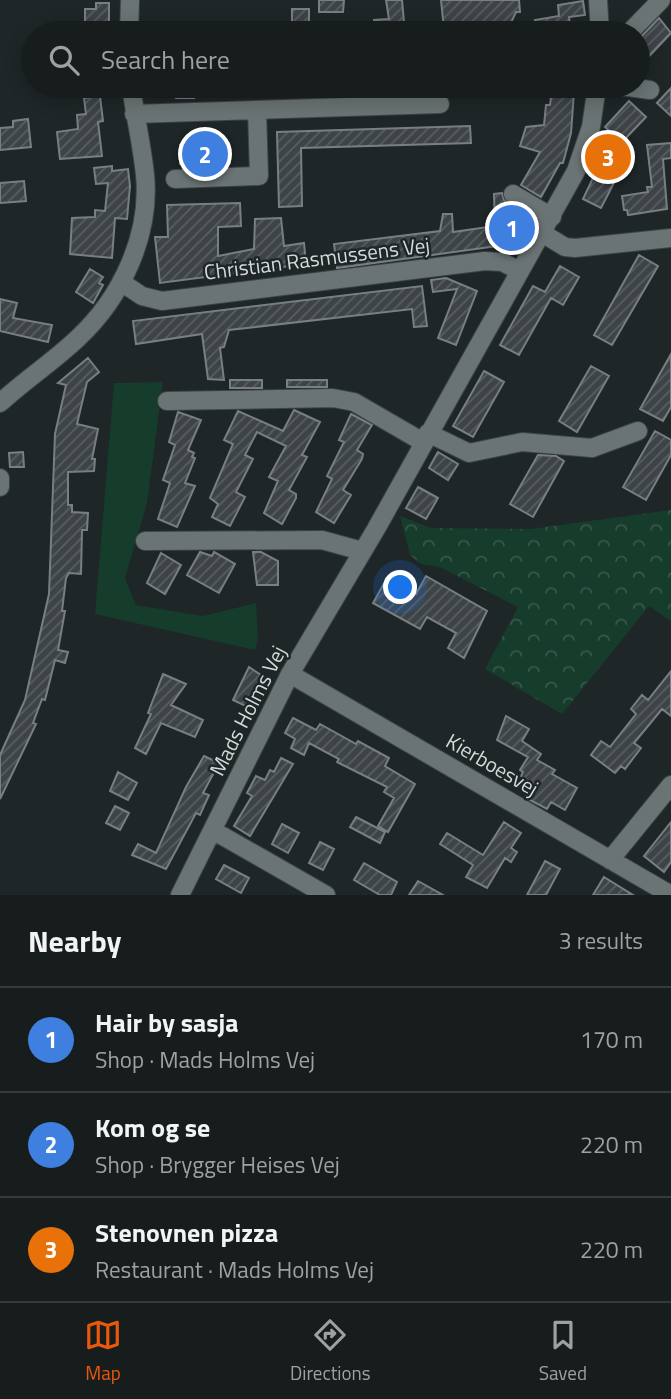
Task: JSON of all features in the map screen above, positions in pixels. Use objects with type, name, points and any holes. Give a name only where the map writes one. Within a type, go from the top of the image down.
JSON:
[{"type":"street","points":[[129,21],[130,0]]},
{"type":"street","points":[[598,0],[599,21]]},
{"type":"street","points":[[641,21],[661,0]]},
{"type":"street","points":[[0,402],[78,338],[105,308],[121,282],[138,240],[144,214],[145,176],[132,98]]},
{"type":"street","name":"Mads Holms Vej","points":[[180,895],[290,674],[576,172],[591,127],[595,98]]},
{"type":"street","points":[[134,114],[440,104]]},
{"type":"street","points":[[175,178],[259,176],[257,110]]},
{"type":"street","points":[[513,194],[552,217]]},
{"type":"street","points":[[542,233],[565,247],[575,248],[671,238]]},
{"type":"street","name":"Christian Rasmussens Vej","points":[[121,282],[142,296],[162,301],[485,261],[502,262],[520,271]]},
{"type":"street","points":[[167,401],[332,398],[354,402],[426,437],[469,453],[523,442],[592,448],[638,431]]},
{"type":"street","points":[[0,478],[0,487]]},
{"type":"street","points":[[145,541],[322,540],[362,551]]},
{"type":"street","name":"Kierboesvej","points":[[290,674],[671,895]]},
{"type":"street","points":[[610,860],[671,785]]},
{"type":"street","points":[[214,831],[326,895]]},
{"type":"green space","points":[[163,382],[147,503],[125,578],[136,605],[203,616],[256,603],[258,639],[255,650],[95,614],[114,383]]},
{"type":"green space","points":[[671,510],[671,621],[649,606],[562,714],[485,669],[518,607],[440,567],[421,564],[410,555],[400,516],[431,528],[531,529]]},
{"type":"building","points":[[319,0],[344,0],[343,12],[319,12]]},
{"type":"building","points":[[386,0],[402,0],[404,21],[374,21],[389,19]]},
{"type":"building","points":[[441,0],[519,0],[520,12],[516,12],[512,21],[443,21]]},
{"type":"building","points":[[583,1],[585,15],[569,17],[570,21],[535,21],[559,16],[558,5]]},
{"type":"building","points":[[96,3],[109,3],[109,21],[85,21],[85,9],[96,9]]},
{"type":"building","points":[[292,9],[309,9],[309,21],[292,21]]},
{"type":"building","points":[[659,18],[671,33],[650,55],[650,27]]},
{"type":"building","points":[[671,88],[671,116],[657,103]]},
{"type":"building","points":[[84,98],[100,98],[103,121],[98,122],[102,156],[60,159],[57,132],[78,129],[77,115],[86,114]]},
{"type":"building","points":[[551,98],[574,98],[571,133],[563,163],[560,163],[541,197],[521,185],[540,152],[520,146],[526,127],[544,125],[546,105],[550,105]]},
{"type":"building","points":[[629,101],[646,117],[622,142],[605,127]]},
{"type":"building","points":[[28,119],[31,147],[0,150],[0,128],[13,127],[13,121]]},
{"type":"building","points":[[470,126],[471,143],[301,148],[302,206],[279,207],[277,132]]},
{"type":"building","points":[[193,137],[211,137],[211,144],[229,143],[230,163],[180,164],[180,145],[193,145]]},
{"type":"building","points":[[671,143],[671,158],[663,159],[667,209],[628,215],[627,210],[624,210],[622,196],[648,192],[647,187],[652,187],[647,145]]},
{"type":"building","points":[[618,146],[619,173],[601,208],[583,199],[593,178],[601,147]]},
{"type":"building","points":[[112,166],[112,171],[128,169],[130,186],[127,219],[115,218],[112,258],[70,254],[72,218],[95,217],[95,210],[105,211],[108,183],[96,184],[94,168]]},
{"type":"building","points":[[24,181],[26,201],[0,203],[0,183]]},
{"type":"building","points":[[502,193],[504,200],[516,209],[519,235],[504,237],[505,243],[337,268],[334,244],[440,231],[443,214],[452,214],[453,232],[495,226],[494,194]]},
{"type":"building","points":[[240,203],[241,226],[218,227],[218,256],[254,249],[255,219],[281,218],[284,246],[304,243],[306,264],[160,283],[155,237],[168,237],[167,205]]},
{"type":"building","points":[[639,255],[658,266],[612,345],[594,335]]},
{"type":"building","points":[[560,266],[579,277],[563,305],[551,298],[519,355],[500,345],[533,286],[545,292]]},
{"type":"building","points":[[90,269],[103,277],[99,283],[103,285],[93,303],[76,292]]},
{"type":"building","points":[[446,278],[477,291],[456,345],[438,338],[457,289],[433,292],[431,280]]},
{"type":"building","points":[[422,286],[427,326],[414,327],[412,309],[229,330],[224,347],[220,348],[224,380],[208,379],[202,334],[136,344],[133,321]]},
{"type":"building","points":[[0,299],[17,303],[13,318],[52,325],[48,342],[0,331]]},
{"type":"building","points":[[671,354],[671,407],[663,421],[640,409]]},
{"type":"building","points":[[88,358],[99,372],[87,382],[77,424],[98,429],[92,459],[95,459],[94,471],[68,472],[68,505],[72,505],[72,512],[88,513],[87,530],[82,530],[81,574],[69,573],[66,578],[62,611],[65,611],[58,650],[68,652],[65,663],[55,660],[45,700],[42,699],[33,723],[36,724],[0,799],[0,755],[25,700],[49,594],[55,434],[66,385],[58,383]]},
{"type":"building","points":[[591,366],[609,376],[577,432],[559,421]]},
{"type":"building","points":[[484,371],[504,382],[473,437],[453,426]]},
{"type":"building","points":[[230,380],[262,380],[262,388],[230,388]]},
{"type":"building","points":[[287,380],[327,380],[327,387],[287,387]]},
{"type":"building","points":[[294,410],[320,422],[302,455],[307,457],[289,490],[296,494],[296,498],[282,524],[264,513],[278,481],[269,477],[286,446],[257,432],[245,455],[253,459],[236,492],[245,497],[230,526],[212,517],[218,504],[210,498],[233,444],[224,440],[238,411],[283,431]]},
{"type":"building","points":[[178,412],[201,420],[188,450],[194,453],[192,457],[195,458],[185,483],[195,486],[177,527],[158,519],[170,483],[163,480],[175,445],[169,442]]},
{"type":"building","points":[[351,414],[372,425],[357,450],[363,454],[362,459],[343,490],[351,495],[334,523],[316,512],[332,479],[327,476],[344,442],[339,440]]},
{"type":"building","points":[[655,431],[671,440],[671,455],[646,500],[623,487]]},
{"type":"building","points":[[23,452],[24,467],[10,467],[9,453]]},
{"type":"building","points":[[438,452],[458,464],[448,480],[429,468]]},
{"type":"building","points":[[538,455],[556,456],[564,461],[533,517],[510,504]]},
{"type":"building","points":[[418,487],[438,498],[426,519],[406,508]]},
{"type":"building","points":[[200,552],[212,556],[214,552],[235,564],[219,593],[187,575]]},
{"type":"building","points":[[253,552],[261,552],[278,561],[278,585],[257,585]]},
{"type":"building","points":[[161,553],[181,565],[165,594],[147,583]]},
{"type":"building","points":[[426,576],[487,611],[464,658],[448,648],[456,633],[427,617],[420,629],[373,603],[387,578],[416,594]]},
{"type":"building","points":[[249,667],[267,679],[252,709],[233,700]]},
{"type":"building","points":[[671,671],[671,716],[662,709],[634,743],[641,748],[625,769],[621,766],[615,773],[591,755],[601,741],[610,747],[636,714],[631,709],[642,695],[648,700]]},
{"type":"building","points":[[163,674],[186,684],[171,705],[203,720],[195,737],[161,723],[146,754],[135,748],[151,714],[148,713]]},
{"type":"building","points":[[506,716],[529,729],[522,741],[541,754],[537,760],[555,770],[552,774],[577,788],[565,810],[551,802],[547,809],[530,800],[538,786],[521,776],[523,772],[520,770],[528,757],[497,740]]},
{"type":"building","points":[[293,718],[316,730],[320,724],[356,744],[358,741],[389,758],[385,766],[415,784],[388,832],[378,826],[394,798],[384,792],[387,787],[337,762],[339,759],[309,743],[304,755],[291,748],[295,739],[285,733]]},
{"type":"building","points":[[204,756],[219,763],[203,793],[209,795],[200,815],[196,813],[166,869],[132,855],[138,844],[156,853],[186,787]]},
{"type":"building","points":[[281,758],[293,764],[250,836],[234,826],[252,796],[247,793],[256,776],[265,780],[270,770],[274,772]]},
{"type":"building","points":[[118,772],[137,783],[128,800],[110,791]]},
{"type":"building","points":[[115,806],[129,813],[120,830],[106,823]]},
{"type":"building","points":[[356,817],[385,832],[380,843],[350,827]]},
{"type":"building","points":[[504,822],[521,833],[511,848],[517,852],[511,862],[505,858],[487,888],[466,877],[473,865],[440,844],[447,833],[483,855]]},
{"type":"building","points":[[671,822],[671,862],[664,872],[644,856]]},
{"type":"building","points":[[282,824],[299,833],[288,853],[272,844]]},
{"type":"building","points":[[320,842],[334,849],[323,870],[309,863]]},
{"type":"building","points":[[545,861],[560,869],[546,895],[527,895]]},
{"type":"building","points":[[364,863],[397,882],[391,895],[380,895],[354,880]]},
{"type":"building","points":[[224,865],[249,878],[241,893],[216,879]]},
{"type":"building","points":[[604,877],[633,895],[593,895]]},
{"type":"building","points":[[418,881],[443,895],[409,895]]},
{"type":"place","name":"Kom og se","points":[[205,154]]},
{"type":"place","name":"Stenovnen pizza","points":[[608,157]]},
{"type":"place","name":"Hair by sasja","points":[[512,228]]}]
